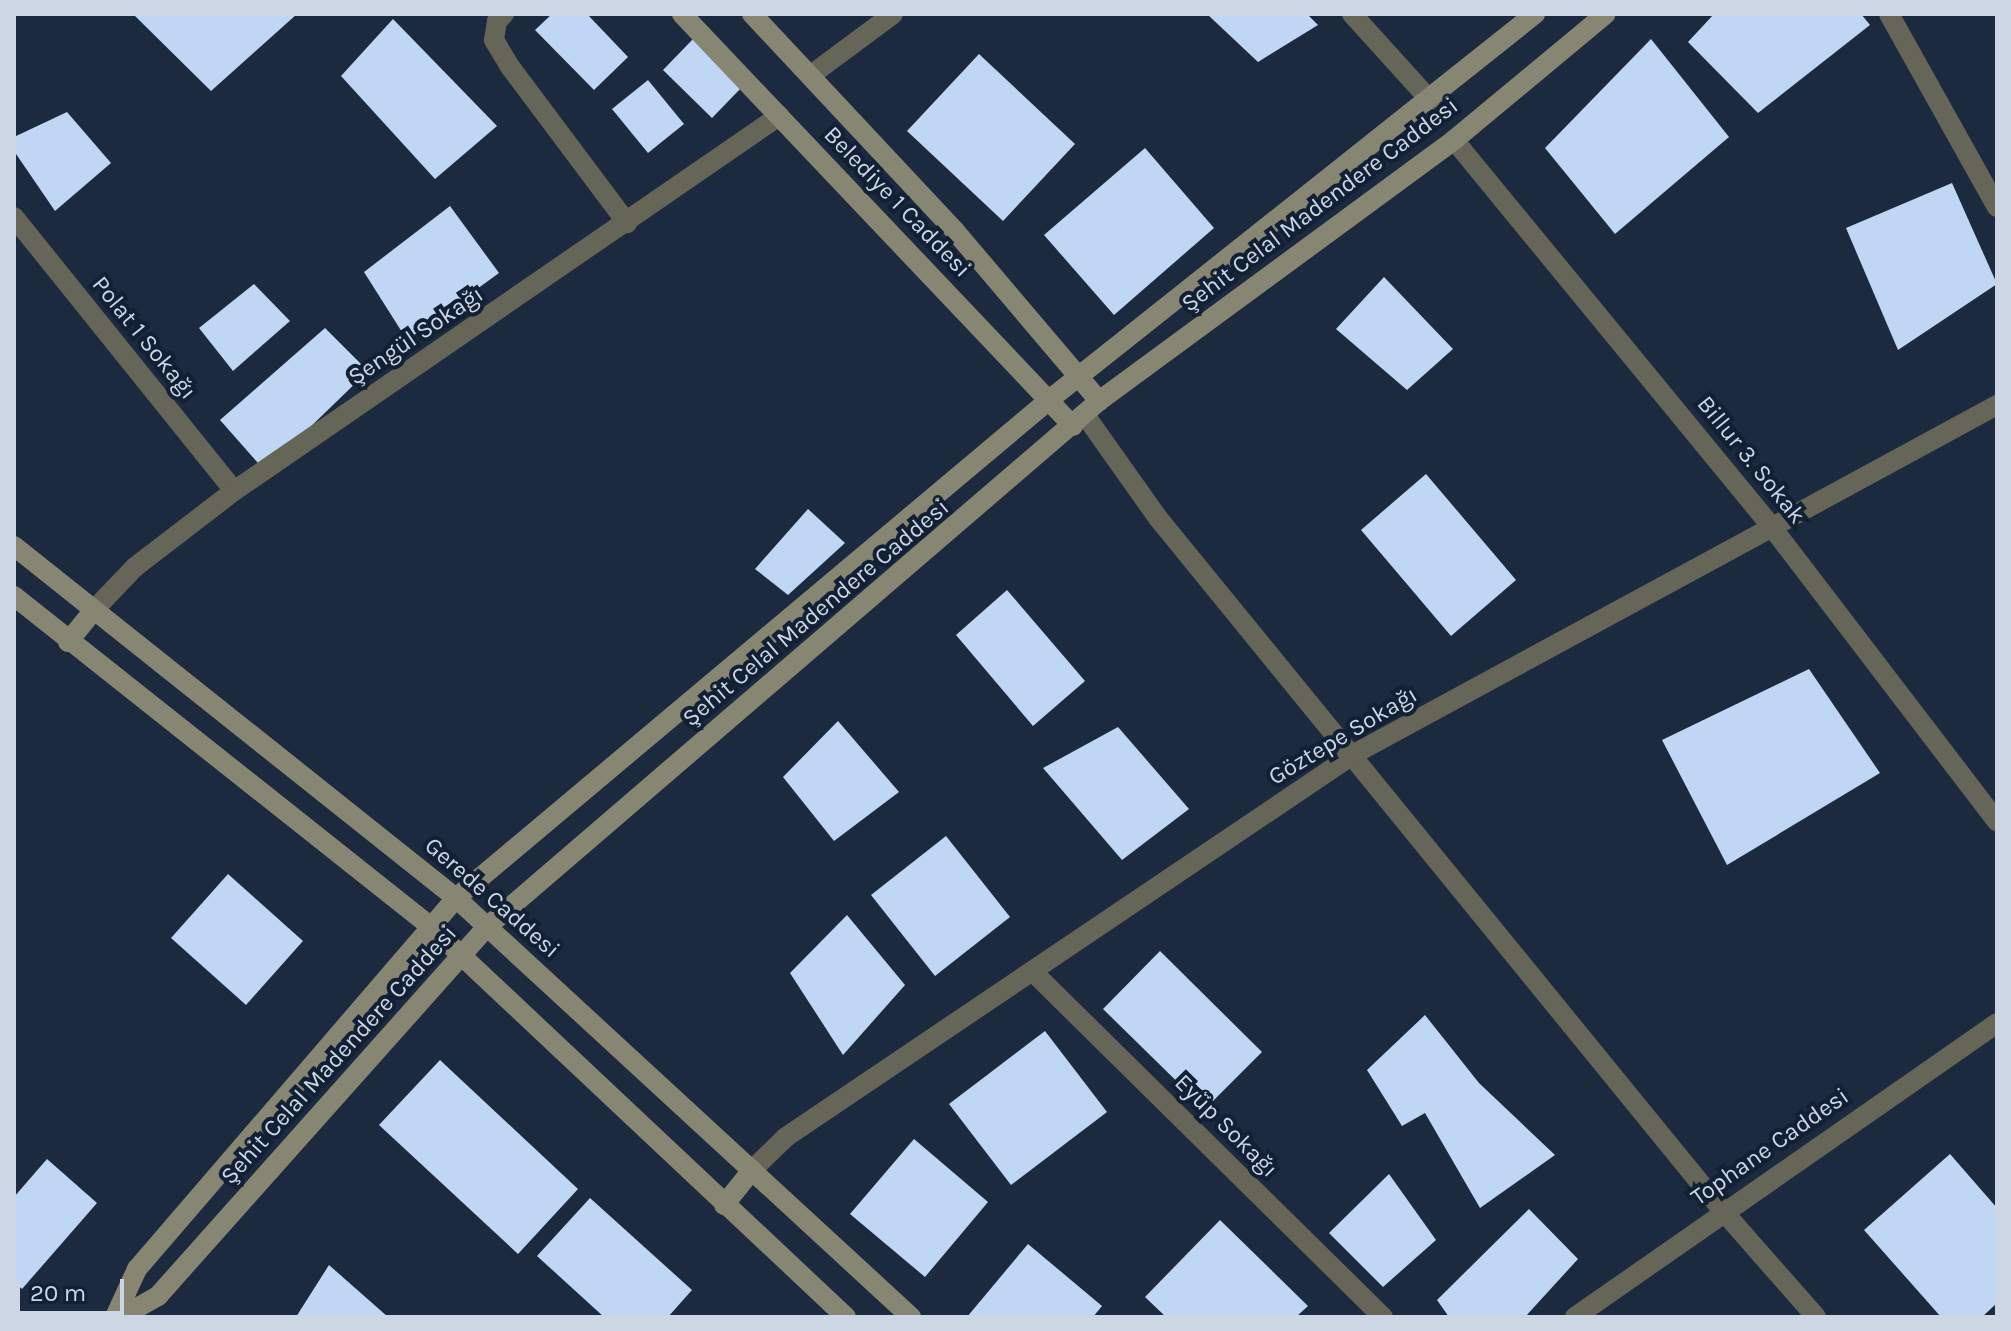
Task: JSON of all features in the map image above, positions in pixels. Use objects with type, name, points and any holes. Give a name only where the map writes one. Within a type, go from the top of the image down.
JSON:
[{"type":"street","points":[[504,14],[497,21],[494,40],[505,59],[627,223]]},
{"type":"street","name":"Belediye 1 Caddesi","points":[[682,14],[1049,400],[1086,414]]},
{"type":"street","name":"Belediye 1 Caddesi","points":[[752,14],[955,231],[1077,377],[1086,414]]},
{"type":"street","points":[[811,75],[893,14]]},
{"type":"street","points":[[1352,14],[1430,100]]},
{"type":"street","name":"Şehit Celal Madendere Caddesi","points":[[118,1317],[137,1269],[456,898],[1077,377],[1535,14]]},
{"type":"street","name":"Şehit Celal Madendere Caddesi","points":[[118,1317],[158,1296],[488,926],[1086,414],[1454,140],[1606,14]]},
{"type":"street","points":[[1889,14],[1997,207]]},
{"type":"street","name":"Şengül Sokağı","points":[[93,611],[135,567],[234,491],[779,116]]},
{"type":"street","name":"Billur 3. Sokak","points":[[1454,140],[1771,526],[1997,822]]},
{"type":"street","name":"Polat 1 Sokağı","points":[[14,217],[234,491]]},
{"type":"street","name":"Göztepe Sokağı","points":[[752,1170],[786,1137],[1354,754],[1997,405]]},
{"type":"street","points":[[1086,414],[1158,518],[1354,754],[1723,1211],[1816,1317]]},
{"type":"street","name":"Gerede Caddesi","points":[[14,546],[456,898],[911,1317]]},
{"type":"street","points":[[14,596],[68,642],[430,926],[846,1317]]},
{"type":"street","points":[[68,642],[93,611]]},
{"type":"street","name":"Eyüp Sokağı","points":[[1032,971],[1383,1317]]},
{"type":"street","name":"Tophane Caddesi","points":[[1575,1317],[1997,1023]]},
{"type":"street","points":[[724,1205],[752,1170]]},
{"type":"building","points":[[133,14],[297,14],[211,91]]},
{"type":"building","points":[[552,14],[587,14],[628,57],[594,90],[535,30]]},
{"type":"building","points":[[1207,14],[1307,14],[1318,25],[1258,62]]},
{"type":"building","points":[[1714,14],[1861,14],[1870,25],[1758,113],[1688,42]]},
{"type":"building","points":[[393,19],[497,126],[435,179],[341,76]]},
{"type":"building","points":[[695,37],[743,86],[712,118],[663,70]]},
{"type":"building","points":[[1651,39],[1729,137],[1615,234],[1545,148]]},
{"type":"building","points":[[979,54],[1075,144],[1003,221],[907,131]]},
{"type":"building","points":[[648,80],[684,124],[648,153],[612,109]]},
{"type":"building","points":[[67,112],[111,163],[55,211],[14,151],[14,137]]},
{"type":"building","points":[[1145,148],[1214,228],[1114,315],[1044,235]]},
{"type":"building","points":[[1952,183],[1997,284],[1898,350],[1846,228]]},
{"type":"building","points":[[450,206],[499,273],[407,340],[364,272]]},
{"type":"building","points":[[1384,277],[1453,349],[1407,390],[1336,329]]},
{"type":"building","points":[[254,284],[290,321],[233,371],[199,328]]},
{"type":"building","points":[[325,328],[368,371],[265,471],[220,420]]},
{"type":"building","points":[[1426,474],[1516,580],[1451,636],[1361,530]]},
{"type":"building","points":[[808,509],[845,543],[788,595],[755,569]]},
{"type":"building","points":[[1007,590],[1085,681],[1033,726],[956,635]]},
{"type":"building","points":[[1809,669],[1880,773],[1727,865],[1662,740]]},
{"type":"building","points":[[838,721],[899,792],[834,841],[783,777]]},
{"type":"building","points":[[1118,727],[1189,809],[1122,860],[1043,768]]},
{"type":"building","points":[[946,836],[1010,917],[935,976],[871,895]]},
{"type":"building","points":[[228,874],[303,941],[246,1005],[171,938]]},
{"type":"building","points":[[847,915],[905,985],[843,1055],[790,973]]},
{"type":"building","points":[[1160,951],[1262,1052],[1205,1109],[1103,1009]]},
{"type":"building","points":[[1425,1015],[1479,1083],[1555,1155],[1480,1208],[1425,1113],[1402,1126],[1367,1070]]},
{"type":"building","points":[[1045,1031],[1107,1112],[1011,1185],[949,1104]]},
{"type":"building","points":[[440,1060],[578,1189],[518,1254],[379,1125]]},
{"type":"building","points":[[914,1139],[988,1202],[925,1277],[850,1214]]},
{"type":"building","points":[[1950,1154],[1997,1208],[1997,1303],[1982,1317],[1941,1317],[1864,1230]]},
{"type":"building","points":[[47,1159],[97,1203],[22,1289],[14,1282],[14,1197]]},
{"type":"building","points":[[1389,1174],[1436,1240],[1383,1287],[1329,1233]]},
{"type":"building","points":[[590,1198],[692,1290],[668,1317],[604,1317],[537,1256]]},
{"type":"building","points":[[1529,1209],[1578,1259],[1525,1317],[1449,1317],[1437,1300]]},
{"type":"building","points":[[1220,1220],[1308,1306],[1296,1317],[1166,1317],[1145,1297]]},
{"type":"building","points":[[1028,1244],[1102,1306],[1093,1317],[967,1317]]},
{"type":"building","points":[[329,1265],[388,1317],[296,1317]]}]
